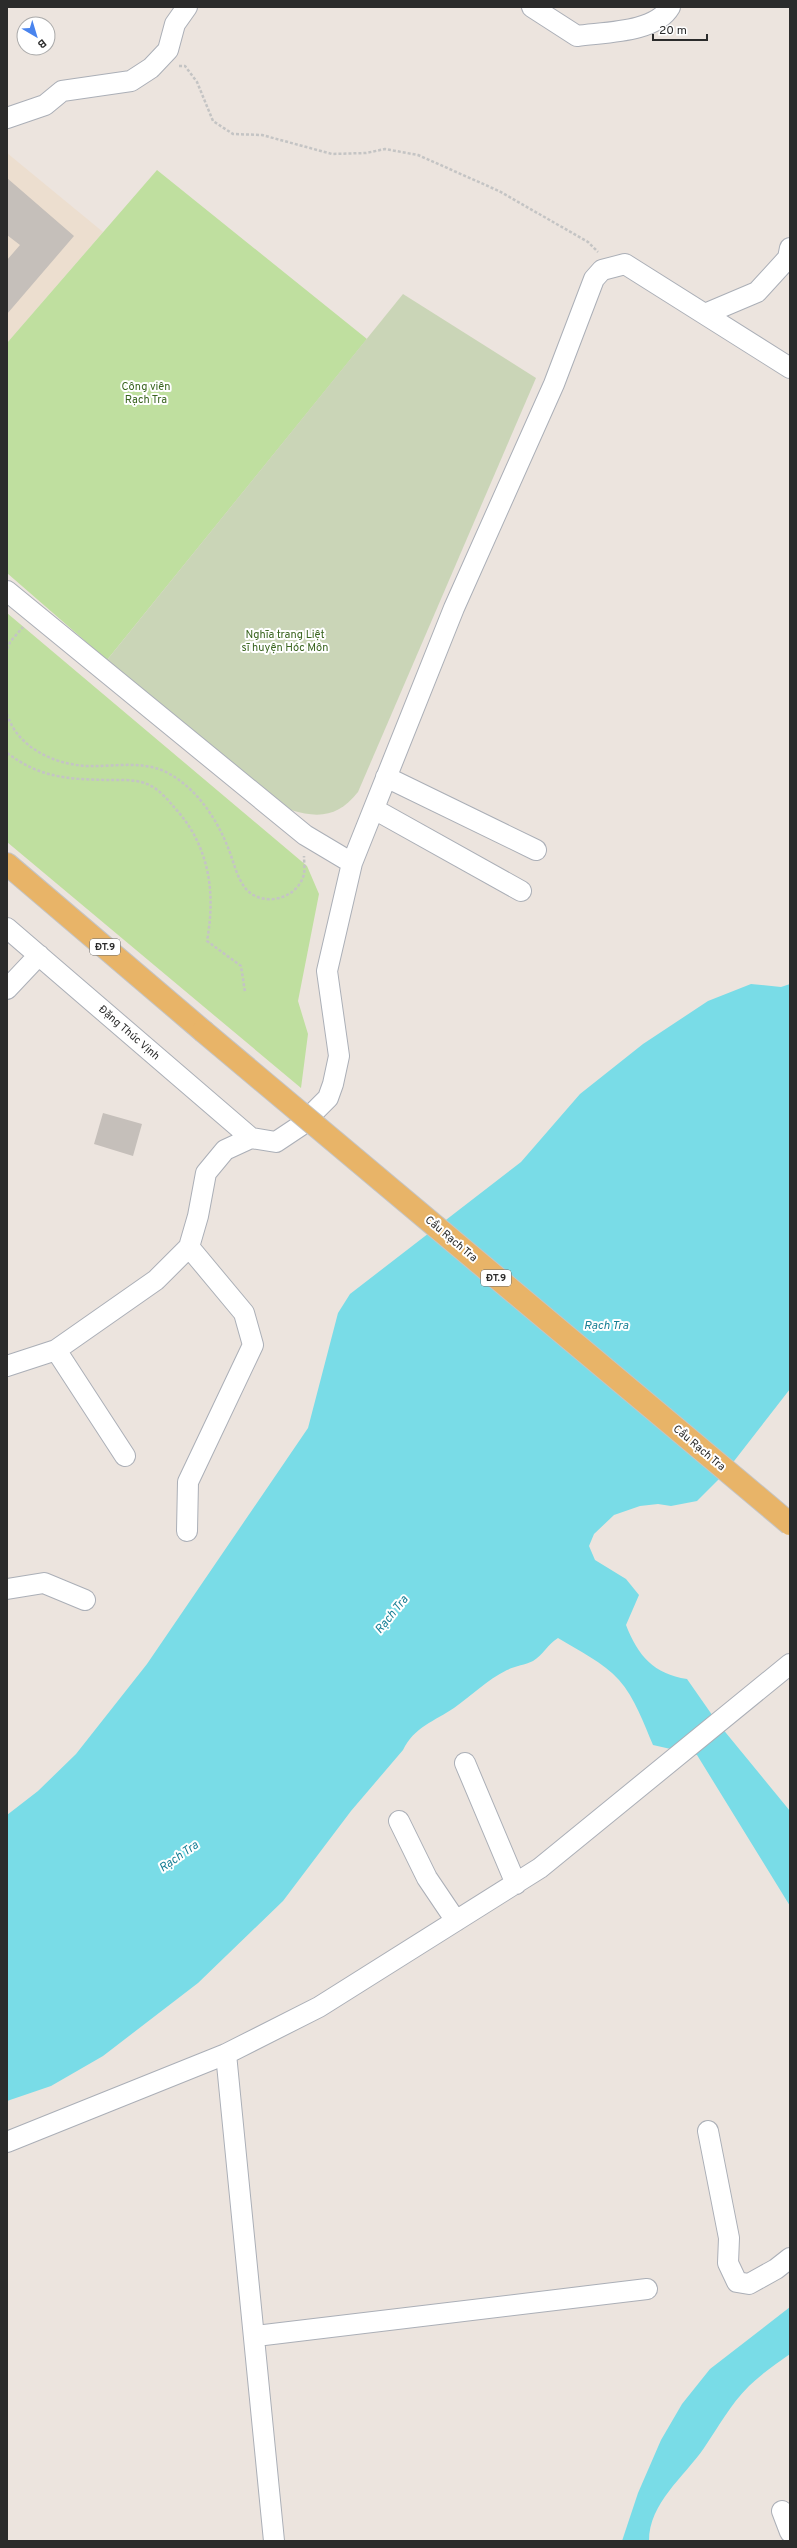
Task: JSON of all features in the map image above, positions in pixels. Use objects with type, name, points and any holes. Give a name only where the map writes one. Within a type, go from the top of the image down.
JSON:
[{"type":"main road","name":"Cầu Rạch Tra","points":[[7,864],[203,1031],[790,1524]]},
{"type":"street","points":[[7,118],[45,105],[62,91],[131,81],[151,68],[168,50],[175,24],[187,7]]},
{"type":"street","points":[[532,7],[576,36],[645,26],[664,16],[670,7]]},
{"type":"street","points":[[705,314],[757,292],[788,258],[790,248]]},
{"type":"street","points":[[7,1366],[56,1350],[156,1280],[189,1247],[198,1216],[206,1173],[225,1150],[252,1138],[276,1142],[300,1126],[328,1098],[339,1056],[327,971],[352,863],[454,608],[554,384],[594,279],[602,270],[625,264],[790,368]]},
{"type":"street","points":[[7,591],[305,835],[352,863]]},
{"type":"street","points":[[386,777],[536,850]]},
{"type":"street","points":[[374,809],[521,891]]},
{"type":"street","name":"Đặng Thúc Vịnh","points":[[7,928],[252,1138]]},
{"type":"street","points":[[7,989],[39,956]]},
{"type":"street","points":[[187,1531],[188,1482],[253,1345],[244,1313],[189,1247]]},
{"type":"street","points":[[56,1350],[125,1456]]},
{"type":"street","points":[[7,1590],[44,1583],[85,1600]]},
{"type":"street","points":[[7,2142],[226,2054],[319,2007],[516,1884],[564,1850],[660,1768],[790,1664]]},
{"type":"street","points":[[465,1764],[516,1884]]},
{"type":"street","points":[[399,1821],[427,1878],[456,1921]]},
{"type":"street","points":[[226,2054],[256,2336],[274,2541]]},
{"type":"street","points":[[708,2131],[729,2238],[728,2263],[737,2282],[749,2284],[776,2269],[790,2258]]},
{"type":"street","points":[[256,2336],[647,2289]]},
{"type":"street","points":[[782,2511],[790,2532]]},
{"type":"path","points":[[151,68],[170,65],[185,66],[197,82],[213,121],[234,134],[262,135],[332,154],[366,153],[385,149],[418,155],[499,191],[588,242],[610,267]]},
{"type":"path","points":[[7,649],[10,642],[26,624],[38,616]]},
{"type":"path","points":[[7,714],[20,738],[34,750],[56,761],[92,767],[150,766],[166,772],[182,783],[204,804],[220,826],[239,878],[247,890],[260,898],[284,897],[296,889],[304,874],[305,835]]},
{"type":"path","points":[[7,753],[28,767],[46,774],[66,779],[128,780],[147,784],[164,795],[191,829],[204,853],[210,878],[211,903],[207,941],[241,966],[245,992]]},
{"type":"shaded area","points":[[7,153],[103,232],[7,343]]},
{"type":"green space","name":"Công viên Rạch Tra","points":[[157,170],[367,339],[107,660],[7,573],[7,343]]},
{"type":"green space","name":"Nghĩa trang Liệt sĩ huyện Hóc Môn","points":[[403,294],[536,378],[358,792],[351,800],[336,811],[320,815],[301,813],[291,810],[107,660]]},
{"type":"green space","points":[[7,613],[307,866],[319,894],[298,1001],[308,1034],[301,1088],[7,842]]},
{"type":"water","name":"Rạch Tra","points":[[751,984],[781,987],[790,984],[790,1389],[724,1474],[697,1501],[671,1506],[658,1504],[640,1506],[614,1515],[594,1534],[589,1546],[595,1560],[626,1579],[639,1595],[626,1625],[636,1646],[642,1654],[656,1668],[665,1673],[675,1677],[687,1679],[717,1722],[790,1811],[790,1906],[697,1755],[653,1745],[643,1720],[630,1695],[619,1680],[598,1662],[558,1638],[533,1661],[500,1674],[454,1708],[419,1730],[351,1811],[283,1901],[198,1983],[103,2056],[51,2086],[7,2101],[7,1815],[38,1791],[76,1754],[147,1664],[308,1428],[338,1313],[350,1294],[521,1162],[580,1094],[643,1044],[708,1001]]},
{"type":"water","points":[[790,2307],[790,2354],[758,2377],[736,2401],[696,2459],[669,2491],[661,2503],[651,2527],[649,2541],[622,2541],[638,2493],[661,2440],[682,2404],[710,2369]]},
{"type":"building","points":[[7,178],[74,236],[7,314],[7,260],[20,245],[7,235]]},
{"type":"building","points":[[103,1113],[142,1124],[133,1156],[94,1144]]}]
